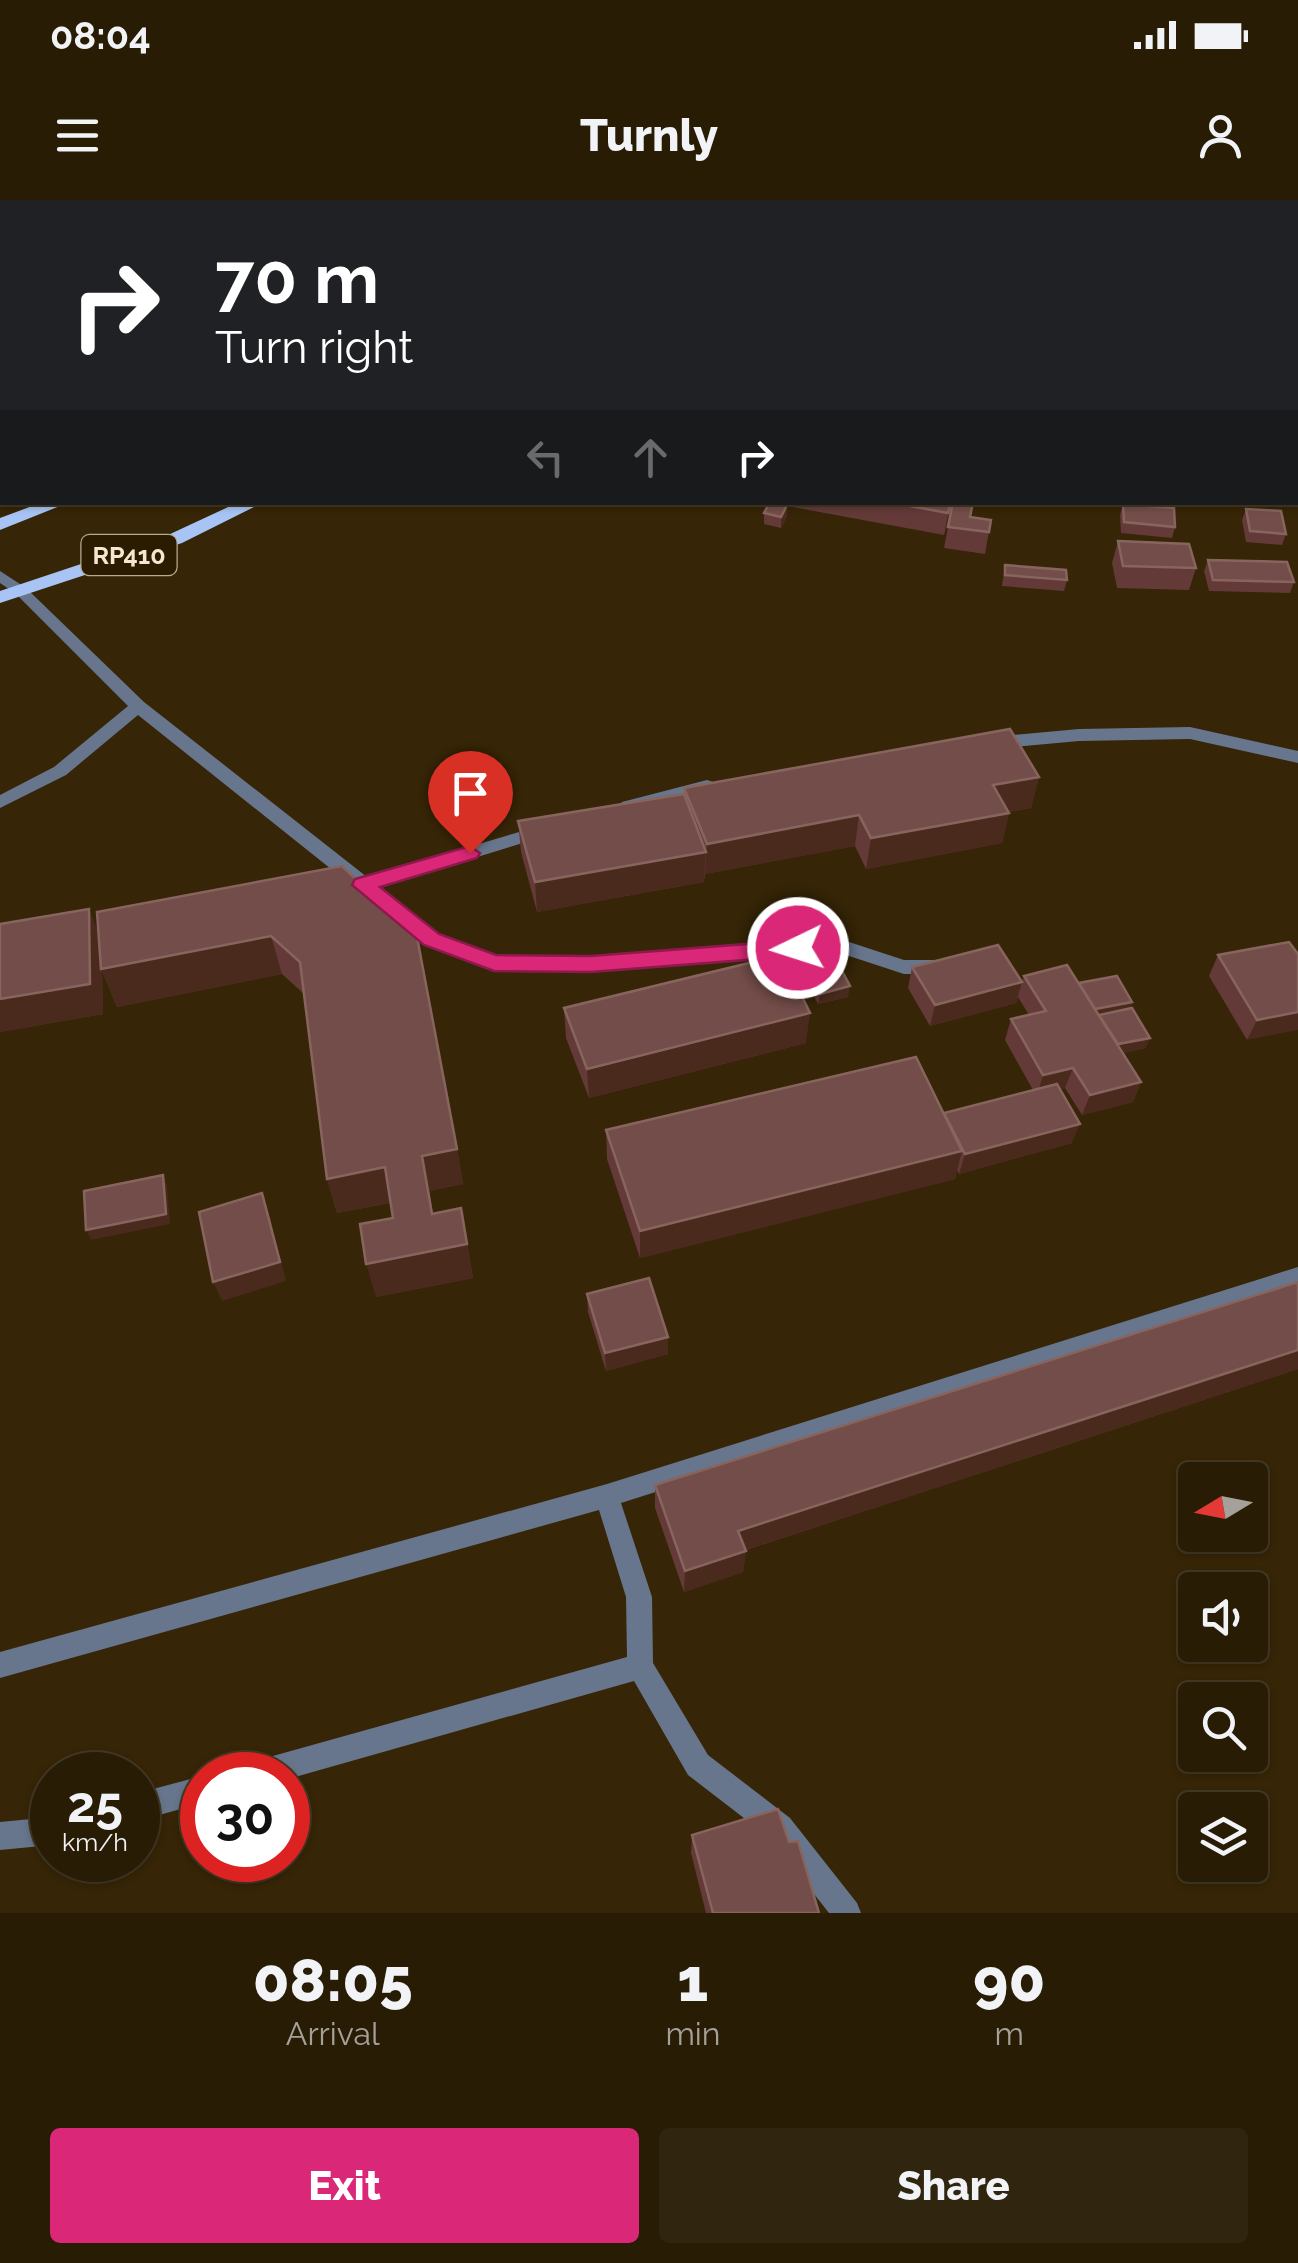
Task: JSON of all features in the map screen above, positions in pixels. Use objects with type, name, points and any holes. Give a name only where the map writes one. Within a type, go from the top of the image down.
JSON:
[{"type":"main road","name":"RP410","points":[[0,524],[53,505]]},
{"type":"main road","name":"RP410","points":[[0,597],[176,539],[249,505]]},
{"type":"street","points":[[0,576],[21,591],[138,706],[432,939],[494,963],[591,964],[844,947],[904,966],[963,965]]},
{"type":"street","points":[[0,802],[60,771],[138,706]]},
{"type":"street","points":[[964,745],[1079,735],[1190,733],[1298,757]]},
{"type":"street","points":[[608,812],[684,790],[721,784]]},
{"type":"street","points":[[363,885],[570,823]]},
{"type":"street","points":[[0,1665],[608,1496],[1298,1277]]},
{"type":"street","points":[[608,1496],[639,1597],[640,1666],[698,1765],[780,1828],[847,1913]]},
{"type":"street","points":[[310,1760],[640,1666]]},
{"type":"street","points":[[0,1836],[30,1833]]},
{"type":"building","points":[[768,505],[787,505],[781,517],[764,513]]},
{"type":"building","points":[[904,505],[950,505],[948,513]]},
{"type":"building","points":[[952,505],[972,505],[970,517],[991,520],[989,532],[948,527]]},
{"type":"building","points":[[1123,505],[1174,508],[1175,527],[1124,522]]},
{"type":"building","points":[[1246,509],[1281,511],[1286,534],[1250,531]]},
{"type":"building","points":[[1118,541],[1189,544],[1196,568],[1123,566]]},
{"type":"building","points":[[1208,560],[1287,562],[1294,582],[1213,580]]},
{"type":"building","points":[[1005,565],[1066,570],[1067,580],[1005,575]]},
{"type":"building","points":[[1010,729],[1039,777],[993,785],[1009,813],[871,838],[859,815],[707,844],[684,788]]},
{"type":"building","points":[[684,794],[706,852],[535,882],[518,821]]},
{"type":"building","points":[[342,866],[417,937],[457,1149],[422,1156],[432,1214],[461,1208],[467,1244],[366,1264],[360,1224],[393,1218],[385,1167],[327,1179],[300,962],[271,936],[101,969],[97,912]]},
{"type":"building","points":[[89,909],[90,984],[0,999],[0,924]]},
{"type":"building","points":[[825,939],[850,986],[820,994],[807,968],[790,972],[782,955],[777,957],[774,951]]},
{"type":"building","points":[[1289,942],[1298,954],[1298,1012],[1257,1020],[1218,955]]},
{"type":"building","points":[[998,945],[1022,982],[935,1005],[912,967]]},
{"type":"building","points":[[782,955],[810,1013],[587,1069],[564,1008]]},
{"type":"building","points":[[1067,965],[1141,1082],[1090,1095],[1073,1068],[1043,1075],[1011,1019],[1046,1011],[1024,976]]},
{"type":"building","points":[[1117,976],[1132,1002],[1095,1009],[1079,983]]},
{"type":"building","points":[[1132,1008],[1150,1038],[1118,1044],[1099,1015]]},
{"type":"building","points":[[916,1057],[962,1151],[640,1231],[606,1130]]},
{"type":"building","points":[[1057,1084],[1080,1124],[965,1154],[944,1113]]},
{"type":"building","points":[[163,1175],[166,1214],[86,1230],[84,1191]]},
{"type":"building","points":[[262,1193],[280,1262],[213,1282],[199,1212]]},
{"type":"building","points":[[649,1278],[668,1337],[605,1353],[587,1294]]},
{"type":"building","points":[[1298,1282],[1298,1350],[738,1531],[746,1551],[685,1571],[655,1485]]},
{"type":"building","points":[[778,1809],[789,1842],[798,1841],[819,1913],[713,1913],[692,1835]]},
{"type":"route","points":[[470,853],[363,885],[432,939],[494,963],[591,964],[798,948]]}]
